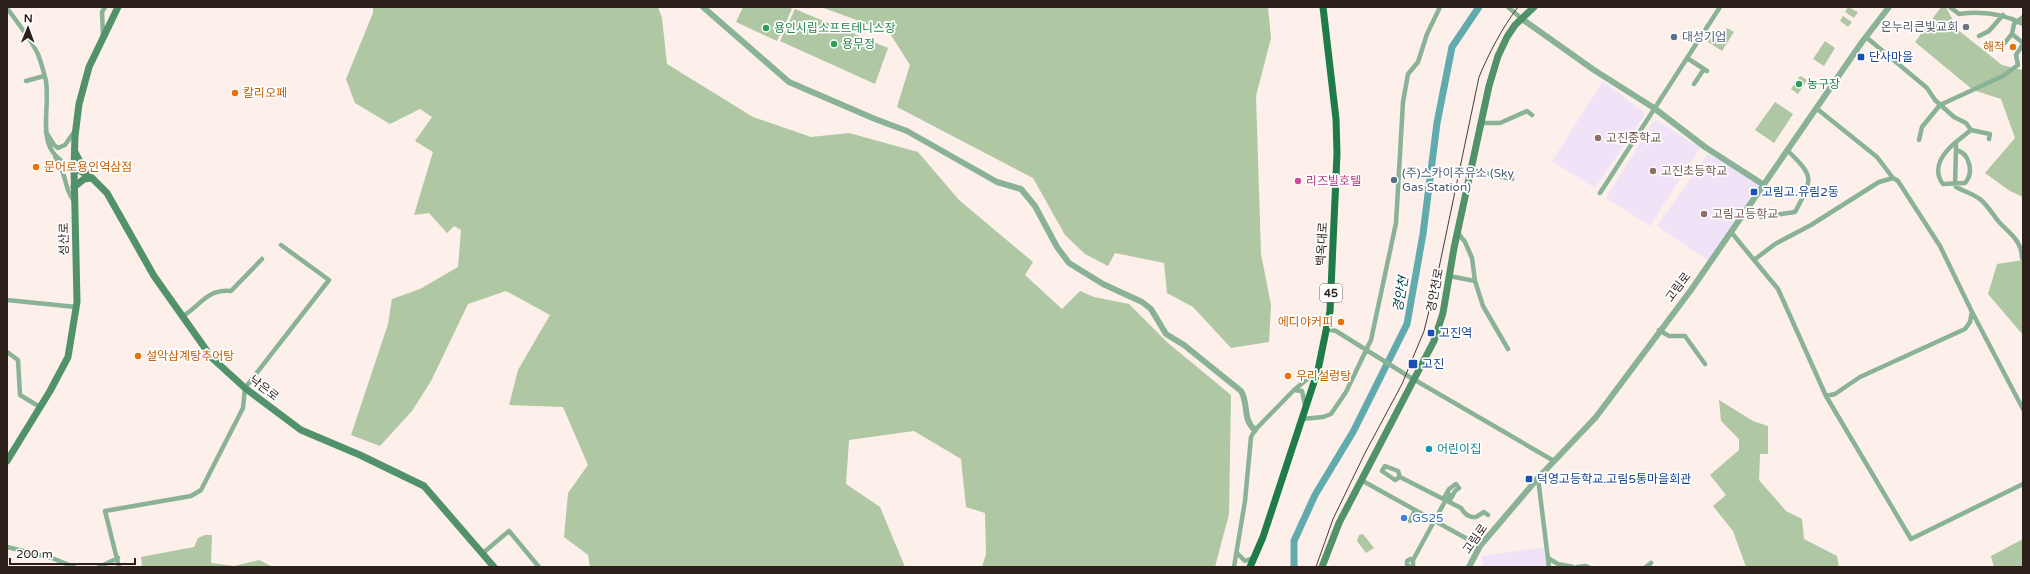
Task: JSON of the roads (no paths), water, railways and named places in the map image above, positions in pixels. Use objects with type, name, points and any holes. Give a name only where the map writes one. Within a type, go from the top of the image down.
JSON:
[{"type":"main road","name":"성산로","points":[[7,461],[68,357],[76,307],[74,202],[75,130],[79,104],[89,67],[118,7]]},
{"type":"main road","name":"백옥대로","points":[[1250,567],[1318,370],[1330,311],[1338,154],[1336,119],[1323,7]]},
{"type":"main road","name":"경안천로","points":[[1322,567],[1340,523],[1411,378],[1434,341],[1443,313],[1480,123],[1498,56],[1507,37],[1520,17],[1534,7]]},
{"type":"main road","points":[[74,151],[90,176],[84,178],[74,186]]},
{"type":"main road","name":"낙은로","points":[[74,167],[90,176],[103,188],[115,205],[154,276],[212,358],[245,388],[301,430],[424,486],[494,567]]},
{"type":"street","points":[[7,7],[39,56],[44,76],[47,142],[55,155],[64,164],[74,167]]},
{"type":"street","points":[[103,38],[102,12],[105,7]]},
{"type":"street","points":[[703,7],[789,82],[907,131],[997,182],[1021,189],[1035,206],[1057,247],[1069,263],[1103,284],[1142,302],[1151,309],[1166,334],[1184,345],[1241,391],[1245,399],[1246,419],[1255,430]]},
{"type":"street","points":[[1302,419],[1323,418],[1331,414],[1346,392],[1371,340],[1396,223],[1402,116],[1408,74],[1418,62],[1427,34],[1440,7]]},
{"type":"street","points":[[1508,7],[1594,70],[1654,108],[1705,147],[1764,185]]},
{"type":"street","points":[[1600,193],[1720,7]]},
{"type":"street","name":"고림로","points":[[1469,567],[1480,546],[1538,478],[1596,416],[1659,330],[1691,290],[1816,108],[1888,7]]},
{"type":"street","points":[[1995,14],[1998,7]]},
{"type":"street","points":[[1951,8],[1959,14],[1973,12],[2004,15],[2023,24]]},
{"type":"street","points":[[1979,36],[1989,31],[2004,15]]},
{"type":"street","points":[[2001,47],[2012,34],[2014,24],[2023,17]]},
{"type":"street","points":[[1919,140],[1922,127],[1940,105],[2003,76],[2018,65],[2016,55],[2023,43],[2012,34]]},
{"type":"street","points":[[1866,37],[1927,88],[1940,105],[1954,117],[1966,123],[1971,130],[1990,134],[1989,139]]},
{"type":"street","points":[[1687,58],[1706,70],[1694,84]]},
{"type":"street","points":[[26,81],[44,76]]},
{"type":"street","points":[[1816,108],[1878,157],[1893,178],[1898,181],[1940,246],[1972,312],[2023,409]]},
{"type":"street","points":[[1480,123],[1500,123],[1527,111],[1532,114]]},
{"type":"street","points":[[46,131],[54,145],[60,148],[65,145],[75,130]]},
{"type":"street","points":[[1956,150],[1965,154],[1969,165],[1967,181],[1964,183],[1955,184],[1942,183],[1939,165],[1944,153],[1971,130]]},
{"type":"street","points":[[1956,142],[1956,187],[1970,193],[1986,205],[1999,222],[2018,241],[2022,251],[2022,258]]},
{"type":"street","points":[[1749,205],[1761,217],[1794,212],[1807,190],[1808,174],[1803,166],[1787,150]]},
{"type":"street","points":[[55,155],[56,161],[64,175],[67,191],[74,202]]},
{"type":"street","points":[[1471,170],[1512,179]]},
{"type":"street","points":[[1754,260],[1775,244],[1811,225],[1879,182],[1893,178]]},
{"type":"street","points":[[1731,232],[1778,289],[1826,396],[1911,538],[2023,484]]},
{"type":"street","points":[[1458,233],[1465,242],[1472,258],[1475,281],[1483,306],[1508,349]]},
{"type":"street","points":[[120,567],[105,512],[191,496],[201,490],[243,408],[245,388],[329,280],[281,245]]},
{"type":"street","points":[[183,316],[195,308],[207,295],[222,290],[231,291],[249,275],[252,268],[262,259]]},
{"type":"street","points":[[1449,276],[1475,281]]},
{"type":"street","points":[[7,300],[76,307]]},
{"type":"street","points":[[1826,396],[1835,394],[1860,377],[1965,329],[1970,322],[1972,312]]},
{"type":"street","points":[[1327,329],[1336,331],[1411,378],[1554,461]]},
{"type":"street","points":[[1659,330],[1670,336],[1680,334],[1685,336],[1705,364]]},
{"type":"street","points":[[7,352],[18,360],[20,395],[40,407]]},
{"type":"street","points":[[1234,567],[1245,501],[1249,443],[1255,430],[1294,390],[1318,370]]},
{"type":"street","points":[[1294,390],[1298,390],[1303,393],[1305,411]]},
{"type":"street","points":[[1400,477],[1446,500],[1471,517],[1476,517],[1484,512],[1488,515]]},
{"type":"street","points":[[1538,478],[1549,567]]},
{"type":"street","points":[[1361,480],[1480,546]]},
{"type":"street","points":[[1413,560],[1405,559],[1407,564],[1413,567],[1413,560],[1449,494]]},
{"type":"street","points":[[1410,521],[1415,510]]},
{"type":"street","points":[[483,553],[509,531],[540,567]]},
{"type":"street","points":[[7,547],[52,558],[74,567]]},
{"type":"street","points":[[1237,553],[1245,561],[1251,560],[1254,556]]},
{"type":"street","points":[[99,567],[118,558]]},
{"type":"street","points":[[1548,558],[1558,564],[1573,567]]},
{"type":"street","points":[[1646,567],[1651,563]]},
{"type":"street","points":[[1577,567],[1588,567]]},
{"type":"waterway","name":"경안천","points":[[1294,567],[1294,541],[1315,495],[1353,432],[1407,324],[1423,234],[1437,123],[1452,47],[1479,7]]},
{"type":"tram line","points":[[1316,567],[1333,519],[1365,453],[1402,384],[1424,331],[1435,287],[1479,77],[1496,41],[1518,7]]},
{"type":"place","name":"온누리큰빛교회","points":[[1966,27]]},
{"type":"place","name":"용인시립소프트테니스장","points":[[766,28]]},
{"type":"place","name":"대성기업","points":[[1674,37]]},
{"type":"place","name":"용무정","points":[[834,44]]},
{"type":"place","name":"해적","points":[[2013,47]]},
{"type":"place","name":"단사마을","points":[[1861,57]]},
{"type":"place","name":"농구장","points":[[1799,84]]},
{"type":"place","name":"칼리오페","points":[[235,93]]},
{"type":"place","name":"고진중학교","points":[[1598,138]]},
{"type":"place","name":"문어로용인역삼점","points":[[36,167]]},
{"type":"place","name":"고진초등학교","points":[[1653,171]]},
{"type":"place","name":"(주)스카이주유소 (Sky Gas Station)","points":[[1394,180]]},
{"type":"place","name":"리즈빌호텔","points":[[1298,181]]},
{"type":"place","name":"고림고.유림2동","points":[[1754,192]]},
{"type":"place","name":"고림고등학교","points":[[1704,214]]},
{"type":"place","name":"에디야커피","points":[[1341,322]]},
{"type":"place","name":"고진역","points":[[1431,333]]},
{"type":"place","name":"설악삼계탕추어탕","points":[[138,356]]},
{"type":"place","name":"고진","points":[[1413,364]]},
{"type":"place","name":"우리설렁탕","points":[[1288,376]]},
{"type":"place","name":"어린이집","points":[[1429,449]]},
{"type":"place","name":"덕영고등학교.고림5통마을회관","points":[[1529,479]]},
{"type":"place","name":"GS25","points":[[1404,518]]}]
